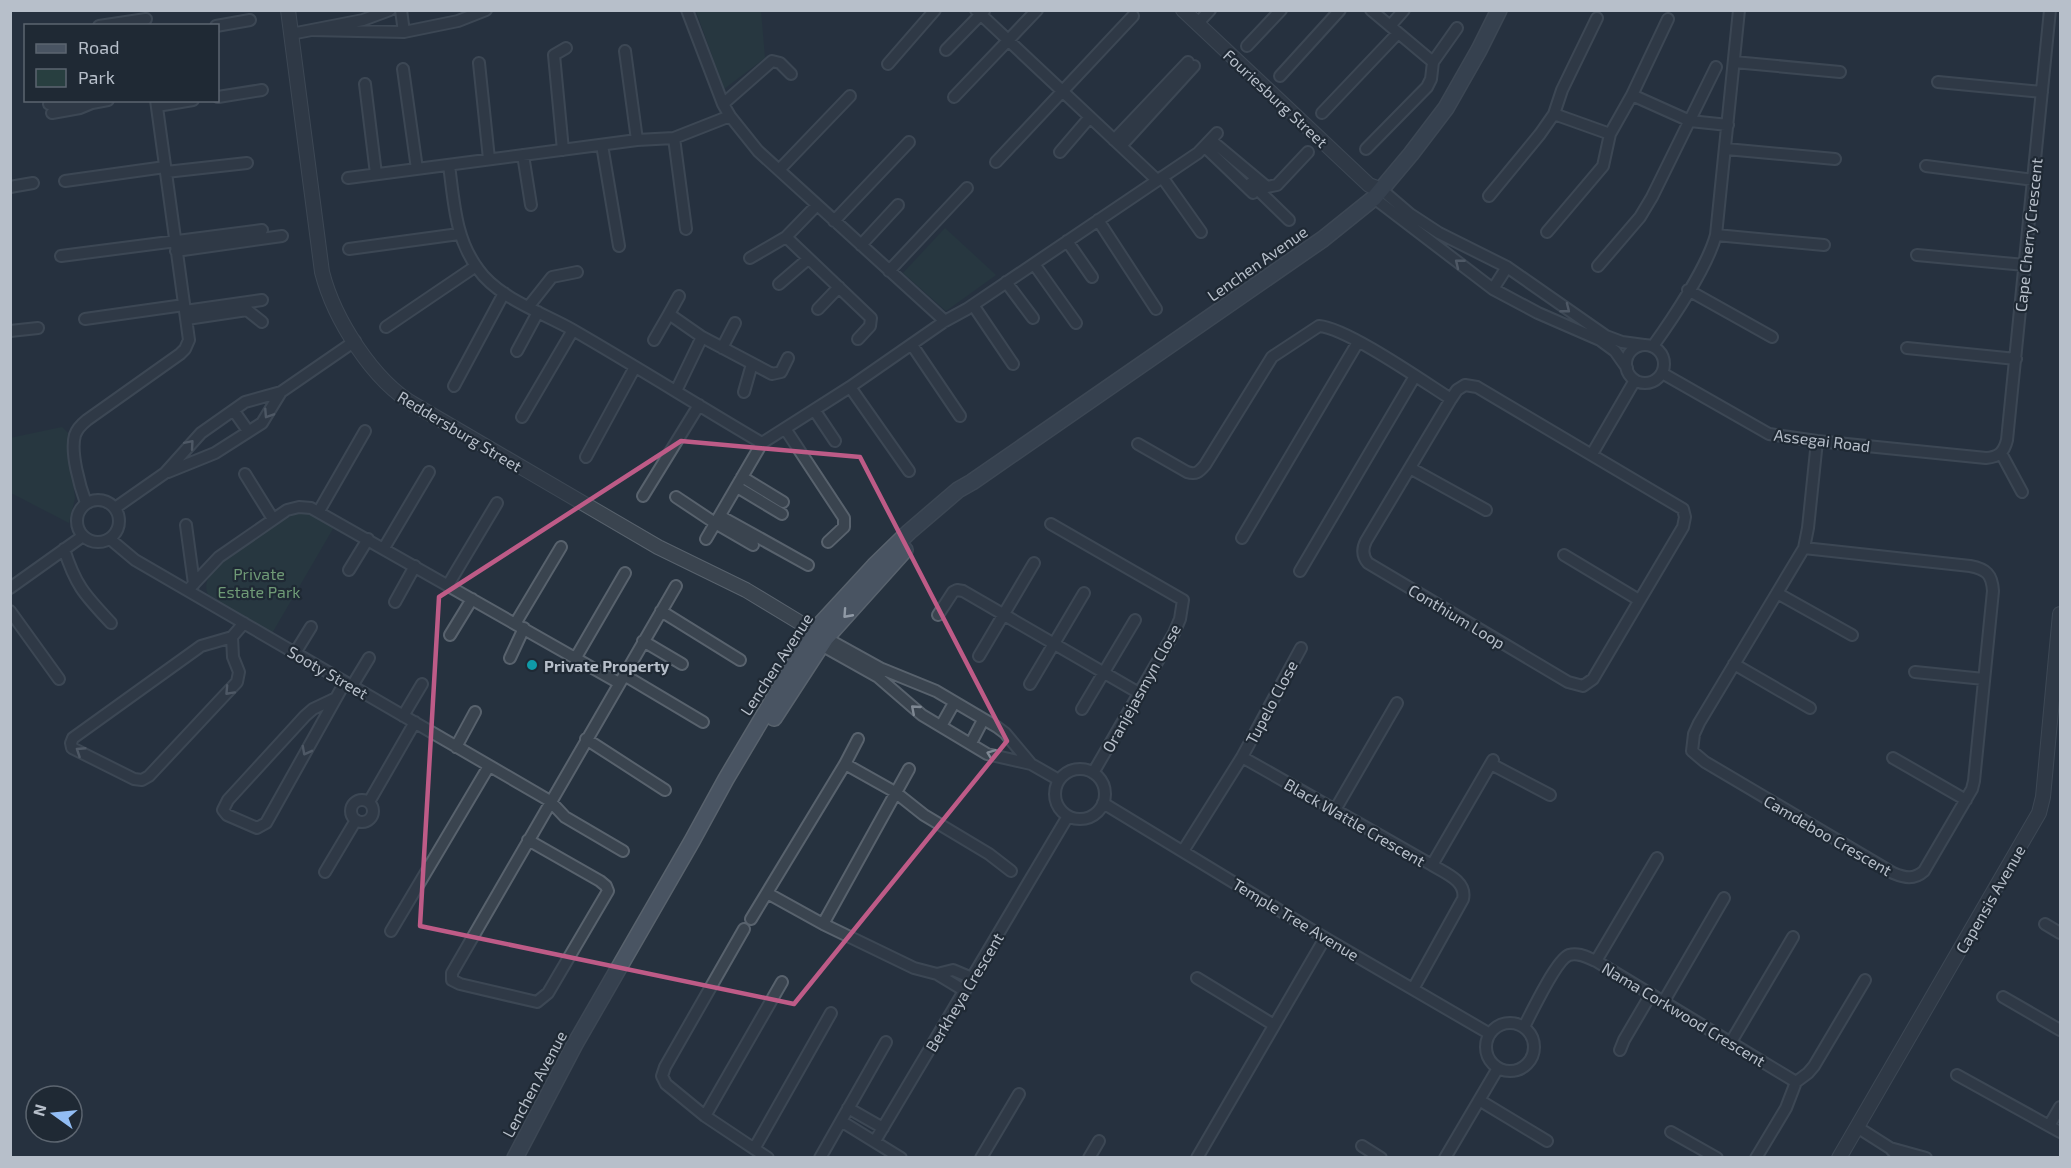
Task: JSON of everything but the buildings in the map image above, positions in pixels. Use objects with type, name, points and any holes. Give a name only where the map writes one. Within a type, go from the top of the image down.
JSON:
[{"type":"main road","name":"Lenchen Avenue","points":[[515,1158],[575,1044],[726,779],[818,638],[874,566],[958,490],[1323,239],[1375,191],[1446,108],[1499,10]]},
{"type":"street","name":"Reddersburg Street","points":[[288,10],[322,272],[330,297],[355,342],[384,381],[401,397],[658,547],[746,590],[818,638]]},
{"type":"street","points":[[291,34],[363,20],[390,10]]},
{"type":"street","points":[[401,10],[404,32]]},
{"type":"street","points":[[312,30],[404,32],[458,21],[486,10]]},
{"type":"street","points":[[687,10],[723,104],[758,151],[945,321]]},
{"type":"street","points":[[888,64],[936,10]]},
{"type":"street","points":[[954,97],[1038,10]]},
{"type":"street","name":"Fouriesburg Street","points":[[1183,10],[1375,191]]},
{"type":"street","points":[[1197,24],[1210,10]]},
{"type":"street","points":[[1247,46],[1281,10]]},
{"type":"street","points":[[1280,76],[1341,10]]},
{"type":"street","points":[[1371,10],[1432,62]]},
{"type":"street","points":[[1322,113],[1394,29],[1404,10]]},
{"type":"street","points":[[1627,368],[1628,355],[1638,346],[1649,345],[1689,290],[1716,236],[1739,10]]},
{"type":"street","name":"Cape Cherry Crescent","points":[[1999,455],[2007,440],[2050,10]]},
{"type":"street","points":[[946,50],[980,12],[1114,140],[1159,178],[1201,232]]},
{"type":"street","points":[[996,162],[1133,16]]},
{"type":"street","points":[[111,24],[146,18]]},
{"type":"street","points":[[1489,196],[1554,114],[1562,90],[1597,18]]},
{"type":"street","points":[[1547,232],[1603,166],[1610,134],[1632,95],[1668,19]]},
{"type":"street","points":[[219,25],[250,20]]},
{"type":"street","points":[[1366,149],[1427,87],[1431,79],[1432,62],[1457,28]]},
{"type":"street","points":[[563,150],[554,55],[566,48]]},
{"type":"street","points":[[625,51],[641,140]]},
{"type":"street","points":[[633,60],[641,140]]},
{"type":"street","points":[[723,104],[772,62],[780,63],[791,74]]},
{"type":"street","points":[[1734,62],[1840,72]]},
{"type":"street","points":[[479,63],[489,159]]},
{"type":"street","points":[[1114,140],[1191,64]]},
{"type":"street","points":[[1598,266],[1640,217],[1716,67]]},
{"type":"street","points":[[403,69],[417,169]]},
{"type":"street","points":[[1938,82],[2042,92]]},
{"type":"street","points":[[365,84],[376,174]]},
{"type":"street","points":[[219,97],[262,90]]},
{"type":"street","points":[[1632,95],[1690,121],[1728,126]]},
{"type":"street","points":[[779,170],[850,96]]},
{"type":"street","points":[[71,102],[51,109],[80,108],[88,102]]},
{"type":"street","points":[[86,503],[79,483],[74,442],[77,431],[87,420],[180,354],[189,340],[157,103]]},
{"type":"street","points":[[1114,140],[1140,106]]},
{"type":"street","points":[[1554,114],[1610,134]]},
{"type":"street","points":[[348,177],[677,137],[730,116]]},
{"type":"street","points":[[1059,152],[1090,117]]},
{"type":"street","points":[[677,137],[689,224]]},
{"type":"street","points":[[706,539],[762,443],[788,429],[945,321],[1034,264],[1211,141]]},
{"type":"street","points":[[1211,141],[1267,187],[1277,185],[1308,152]]},
{"type":"street","points":[[1211,141],[1266,206]]},
{"type":"street","points":[[1211,141],[1289,220]]},
{"type":"street","points":[[832,219],[909,142]]},
{"type":"street","points":[[602,145],[619,246]]},
{"type":"street","points":[[1726,149],[1834,159]]},
{"type":"street","points":[[523,155],[531,205]]},
{"type":"street","points":[[65,181],[247,163]]},
{"type":"street","points":[[449,165],[459,234],[476,267],[488,282],[762,443]]},
{"type":"street","points":[[1926,166],[2034,180]]},
{"type":"street","points":[[832,219],[865,179]]},
{"type":"street","points":[[10,187],[33,183]]},
{"type":"street","points":[[889,271],[967,188]]},
{"type":"street","points":[[1375,191],[1439,233],[1507,267],[1606,336],[1622,342],[1649,345],[1660,352],[1664,358],[1662,373],[1654,381],[1648,383],[1635,380],[1615,351],[1600,340],[1538,313],[1493,289],[1375,191]]},
{"type":"street","points":[[750,258],[786,237],[817,205]]},
{"type":"street","points":[[861,245],[898,206]]},
{"type":"street","points":[[1098,220],[1156,309]]},
{"type":"street","points":[[175,243],[262,230]]},
{"type":"street","points":[[349,249],[459,234]]},
{"type":"street","points":[[63,253],[282,236]]},
{"type":"street","points":[[1716,236],[1824,245]]},
{"type":"street","points":[[786,237],[871,318],[870,326],[858,339]]},
{"type":"street","points":[[1067,241],[1092,277]]},
{"type":"street","points":[[1917,255],[2025,265]]},
{"type":"street","points":[[779,284],[808,259]]},
{"type":"street","points":[[1034,264],[1076,323]]},
{"type":"street","points":[[386,327],[476,267]]},
{"type":"street","points":[[1493,289],[1507,267]]},
{"type":"street","points":[[517,351],[534,309],[552,277],[577,272]]},
{"type":"street","points":[[1006,282],[1033,318]]},
{"type":"street","points":[[818,309],[839,287]]},
{"type":"street","points":[[1689,290],[1772,338]]},
{"type":"street","points":[[454,386],[504,293]]},
{"type":"street","points":[[654,340],[679,296]]},
{"type":"street","points":[[185,312],[262,300]]},
{"type":"street","points":[[970,307],[996,351]]},
{"type":"street","points":[[970,307],[1013,364]]},
{"type":"street","points":[[85,319],[247,310],[262,322]]},
{"type":"street","points":[[669,314],[702,337],[770,374],[778,374],[783,370],[788,358]]},
{"type":"street","points":[[722,348],[735,324]]},
{"type":"street","points":[[1138,444],[1184,471],[1196,474],[1205,465],[1269,361],[1275,354],[1318,326],[1328,327],[1358,342],[1451,399]]},
{"type":"street","points":[[10,332],[38,328]]},
{"type":"street","points":[[522,417],[573,330]]},
{"type":"street","points":[[676,391],[702,337]]},
{"type":"street","points":[[165,473],[195,437],[245,402],[282,392],[355,342]]},
{"type":"street","points":[[1242,538],[1358,342]]},
{"type":"street","points":[[912,345],[960,416]]},
{"type":"street","points":[[1907,348],[2016,359]]},
{"type":"street","points":[[744,392],[752,364]]},
{"type":"street","points":[[586,457],[635,368]]},
{"type":"street","name":"Assegai Road","points":[[1662,373],[1760,430],[1779,436],[1986,458],[1999,455]]},
{"type":"street","points":[[1300,571],[1415,376]]},
{"type":"street","points":[[1592,454],[1635,380]]},
{"type":"street","name":"Conthium Loop","points":[[1462,386],[1477,387],[1592,454],[1679,505],[1685,517],[1683,527],[1593,679],[1582,686],[1568,682],[1366,561],[1363,554],[1364,545],[1451,399],[1462,386]]},
{"type":"street","points":[[848,389],[904,469]]},
{"type":"street","points":[[115,508],[165,473],[215,453],[262,423],[282,392]]},
{"type":"street","points":[[643,496],[699,405]]},
{"type":"street","points":[[234,411],[248,431]]},
{"type":"street","points":[[815,411],[835,441]]},
{"type":"street","points":[[788,429],[833,492]]},
{"type":"street","points":[[788,429],[844,518],[844,527],[828,542]]},
{"type":"street","points":[[319,512],[364,432]]},
{"type":"street","name":"Camdeboo Crescent","points":[[1804,548],[1970,566],[1987,571],[1992,583],[1974,781],[1966,800],[1924,871],[1912,878],[1893,873],[1705,762],[1692,751],[1691,744],[1699,723],[1804,548],[1817,441]]},
{"type":"street","points":[[1999,455],[2022,492]]},
{"type":"street","points":[[1410,468],[1486,510]]},
{"type":"street","points":[[384,548],[429,472]]},
{"type":"street","points":[[245,474],[273,519]]},
{"type":"street","points":[[739,482],[783,502]]},
{"type":"street","points":[[739,482],[782,514]]},
{"type":"street","points":[[676,497],[807,565]]},
{"type":"street","points":[[100,499],[107,501],[115,508],[119,526],[110,539],[96,542],[83,536],[76,523],[77,515],[86,503],[100,499]]},
{"type":"street","points":[[448,585],[497,502]]},
{"type":"street","points":[[191,587],[219,557],[273,519],[293,507],[305,507],[319,512],[416,566],[575,659],[621,679],[703,722]]},
{"type":"street","points":[[717,519],[753,545]]},
{"type":"street","name":"Oranjejasmyn Close","points":[[1051,524],[1183,600],[1177,628],[1093,773]]},
{"type":"street","points":[[186,525],[191,587]]},
{"type":"street","points":[[10,588],[83,536]]},
{"type":"street","name":"Sooty Street","points":[[110,539],[131,557],[191,587],[244,623],[550,801],[565,817],[623,851]]},
{"type":"street","points":[[349,570],[368,539]]},
{"type":"street","points":[[510,658],[520,626],[561,547]]},
{"type":"street","points":[[64,549],[70,569],[81,590],[111,623]]},
{"type":"street","points":[[1563,555],[1639,600]]},
{"type":"street","points":[[979,656],[1034,563]]},
{"type":"street","points":[[394,602],[416,566]]},
{"type":"street","points":[[575,659],[625,573]]},
{"type":"street","points":[[528,840],[600,881],[608,891],[548,993],[537,1002],[460,984],[452,980],[451,976],[454,967],[643,641],[676,586]]},
{"type":"street","points":[[938,615],[954,592],[957,590],[965,592],[1139,693]]},
{"type":"street","points":[[1030,684],[1084,593]]},
{"type":"street","points":[[1777,593],[1852,635]]},
{"type":"street","points":[[450,635],[472,599]]},
{"type":"street","points":[[10,611],[59,679]]},
{"type":"street","points":[[661,611],[740,660]]},
{"type":"street","name":"Capensis Avenue","points":[[1839,1158],[2039,813],[2043,797],[2061,614]]},
{"type":"street","points":[[1082,709],[1135,620]]},
{"type":"street","points":[[10,622],[36,658]]},
{"type":"street","points":[[232,638],[233,657],[240,677],[237,682],[149,776],[142,780],[134,779],[72,748],[71,743],[74,738],[201,646],[232,638],[244,623]]},
{"type":"street","points":[[295,653],[310,627]]},
{"type":"street","points":[[818,638],[882,669],[932,689],[1002,731],[1031,764]]},
{"type":"street","points":[[818,638],[879,677],[922,716],[991,756],[1031,764],[1059,780]]},
{"type":"street","points":[[643,641],[682,664]]},
{"type":"street","name":"Tupelo Close","points":[[1242,757],[1301,648]]},
{"type":"street","points":[[333,699],[266,823],[257,828],[227,815],[223,810],[225,803],[310,711],[333,699],[349,684],[369,658]]},
{"type":"street","points":[[1734,664],[1809,708]]},
{"type":"street","points":[[1915,672],[1984,679]]},
{"type":"street","points":[[403,716],[422,684]]},
{"type":"street","points":[[941,726],[954,703]]},
{"type":"street","points":[[1335,810],[1397,703]]},
{"type":"street","points":[[456,747],[475,712]]},
{"type":"street","points":[[971,743],[983,720]]},
{"type":"street","points":[[325,872],[356,820],[363,822],[370,819],[373,812],[369,802],[415,723]]},
{"type":"street","points":[[586,739],[665,790]]},
{"type":"street","points":[[751,919],[858,739]]},
{"type":"street","points":[[1183,851],[1242,757]]},
{"type":"street","name":"Black Wattle Crescent","points":[[1242,757],[1432,865],[1461,885],[1464,896],[1413,989]]},
{"type":"street","points":[[1893,758],[1966,800]]},
{"type":"street","points":[[1432,865],[1492,762],[1550,795]]},
{"type":"street","points":[[845,764],[895,792],[924,815],[1011,871]]},
{"type":"street","points":[[392,932],[489,766]]},
{"type":"street","points":[[823,924],[909,769]]},
{"type":"street","points":[[1078,769],[1093,773],[1101,781],[1104,790],[1103,803],[1095,814],[1084,819],[1068,816],[1060,810],[1055,797],[1059,780],[1078,769]]},
{"type":"street","name":"Temple Tree Avenue","points":[[1103,803],[1325,938],[1490,1034]]},
{"type":"street","name":"Berkheya Crescent","points":[[875,1141],[1068,816]]},
{"type":"street","points":[[1596,961],[1657,858]]},
{"type":"street","points":[[767,893],[823,924],[914,968],[937,974],[964,990]]},
{"type":"street","points":[[1664,1001],[1724,898]]},
{"type":"street","points":[[2045,924],[2061,933]]},
{"type":"street","points":[[744,929],[662,1076],[666,1084],[705,1116],[768,1158]]},
{"type":"street","points":[[1731,1042],[1793,937]]},
{"type":"street","points":[[1197,1158],[1325,938]]},
{"type":"street","name":"Nama Corkwood Crescent","points":[[1524,1027],[1559,964],[1565,958],[1578,955],[1596,961],[1796,1082]]},
{"type":"street","points":[[937,974],[953,970],[972,978]]},
{"type":"street","points":[[1197,978],[1274,1025]]},
{"type":"street","points":[[1756,1158],[1786,1108],[1796,1082],[1814,1066],[1865,980]]},
{"type":"street","points":[[705,1116],[782,982]]},
{"type":"street","points":[[1620,1050],[1651,994]]},
{"type":"street","points":[[2003,997],[2061,1030]]},
{"type":"street","points":[[754,1149],[831,1013]]},
{"type":"street","points":[[1509,1022],[1524,1027],[1533,1040],[1533,1056],[1528,1063],[1514,1071],[1498,1068],[1492,1063],[1486,1049],[1490,1034],[1502,1024],[1509,1022]]},
{"type":"street","points":[[820,1158],[886,1042]]},
{"type":"street","points":[[1445,1158],[1498,1068]]},
{"type":"street","points":[[1957,1075],[2020,1112],[2061,1132]]},
{"type":"street","points":[[981,1158],[1018,1094]]},
{"type":"street","points":[[1479,1100],[1547,1141]]},
{"type":"street","points":[[2049,1126],[2061,1107]]},
{"type":"street","points":[[848,1108],[883,1128]]},
{"type":"street","points":[[841,1121],[901,1158]]},
{"type":"street","points":[[1857,1127],[1890,1148],[1899,1158]]},
{"type":"street","points":[[1671,1132],[1717,1158]]},
{"type":"street","points":[[1089,1158],[1099,1141]]},
{"type":"street","points":[[1362,1146],[1381,1158]]},
{"type":"street","points":[[1890,1148],[1926,1158]]},
{"type":"highlighted area","points":[[681,441],[860,457],[1007,741],[794,1004],[420,926],[439,597]]},
{"type":"green space","points":[[696,11],[761,11],[765,58],[724,89]]},
{"type":"green space","points":[[945,228],[996,275],[946,311],[903,273]]},
{"type":"green space","points":[[62,427],[70,435],[68,445],[75,498],[69,523],[11,493],[10,438]]},
{"type":"green space","name":"Private Estate Park","points":[[300,513],[312,514],[334,527],[271,635],[211,598],[206,588],[207,582],[215,570],[237,551],[280,522]]},
{"type":"place","name":"Private Property","points":[[532,665]]}]
